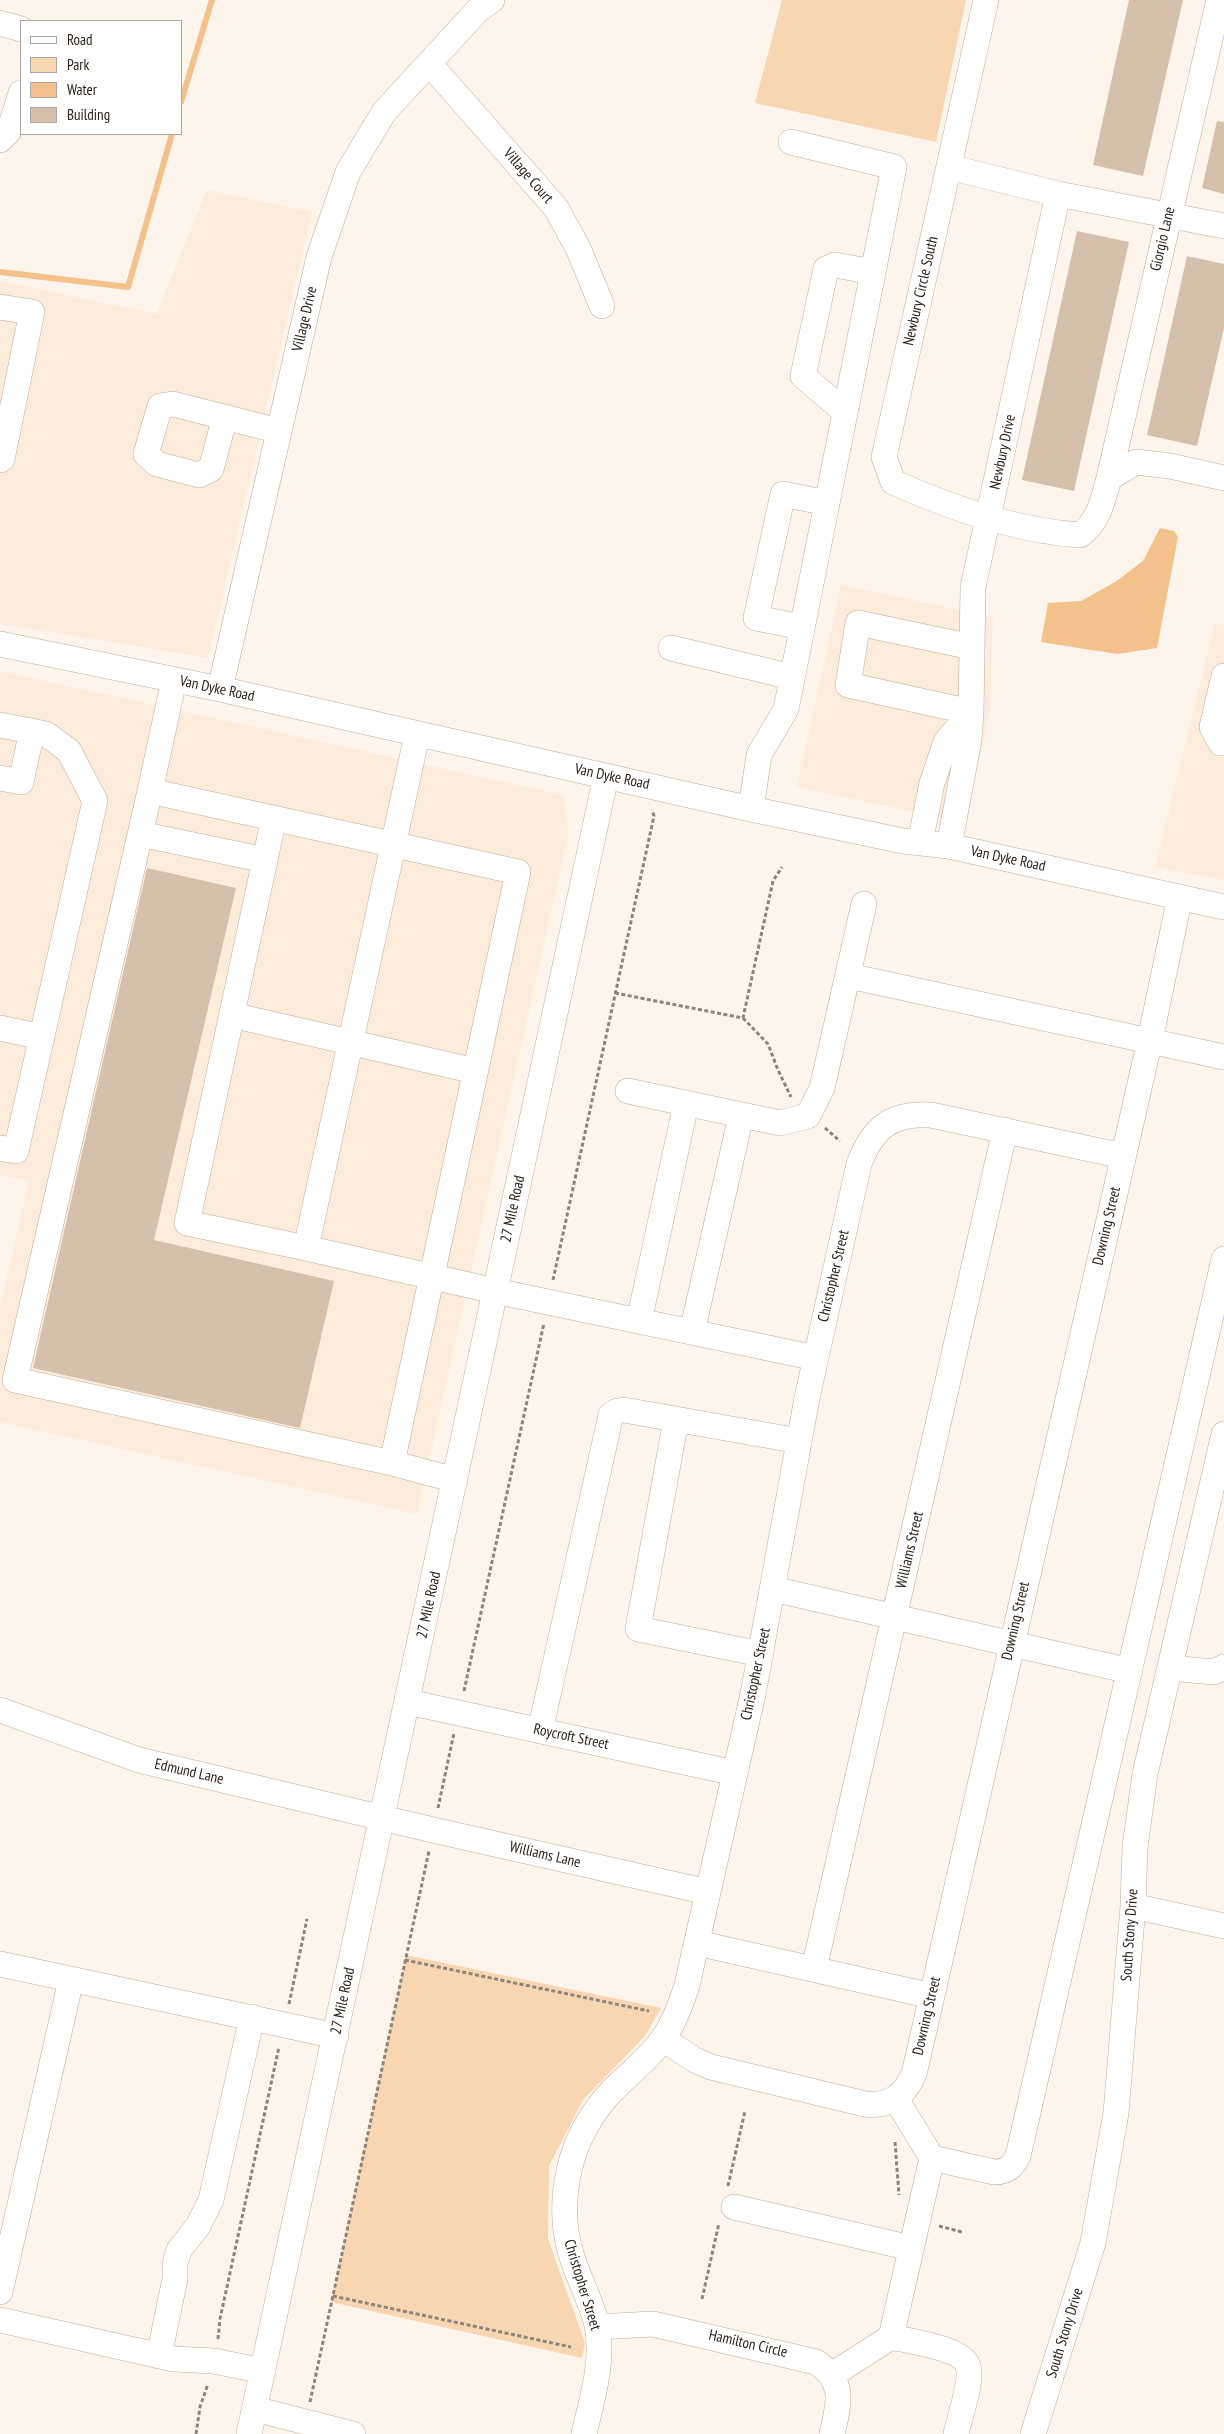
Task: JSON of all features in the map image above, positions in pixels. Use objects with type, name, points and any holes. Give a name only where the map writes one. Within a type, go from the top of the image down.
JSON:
[{"type":"street","name":"Village Drive","points":[[220,689],[319,257],[348,172],[384,112],[478,10],[492,0]]},
{"type":"street","name":"Newbury Circle South","points":[[986,0],[884,457],[894,482],[928,498],[1045,533],[1080,535],[1091,527],[1102,506],[1109,478]]},
{"type":"street","name":"Giorgio Lane","points":[[1109,478],[1219,0]]},
{"type":"street","points":[[0,23],[20,28]]},
{"type":"street","name":"Village Court","points":[[429,63],[556,208],[578,248],[602,306]]},
{"type":"street","points":[[0,140],[9,131],[20,97]]},
{"type":"street","points":[[751,809],[759,755],[786,709],[894,167],[791,142]]},
{"type":"street","points":[[949,167],[1058,194],[1224,226]]},
{"type":"street","name":"Newbury Drive","points":[[948,846],[969,740],[973,587],[1058,194]]},
{"type":"street","points":[[845,412],[803,376],[826,269],[835,264],[873,272]]},
{"type":"street","points":[[0,307],[32,312],[2,459],[0,460]]},
{"type":"street","points":[[225,417],[279,431]]},
{"type":"street","points":[[1109,478],[1136,462],[1170,466],[1224,478]]},
{"type":"street","points":[[802,627],[756,618],[783,494],[827,503]]},
{"type":"street","points":[[920,843],[932,783],[946,742],[971,712],[848,685],[858,623],[972,647]]},
{"type":"street","name":"Van Dyke Road","points":[[0,644],[220,689],[417,735],[903,842],[948,846],[1224,907]]},
{"type":"street","points":[[671,648],[792,677]]},
{"type":"street","points":[[1224,676],[1212,727],[1221,743],[1224,743]]},
{"type":"street","points":[[174,680],[15,1380],[392,1463],[455,1480]]},
{"type":"street","points":[[0,725],[46,734],[70,751],[96,801],[16,1151],[0,1148]]},
{"type":"street","points":[[0,778],[21,782],[32,731]]},
{"type":"street","points":[[306,1248],[417,735]]},
{"type":"street","name":"27 Mile Road","points":[[249,2434],[606,776]]},
{"type":"street","points":[[150,791],[518,872],[392,1463]]},
{"type":"street","points":[[274,818],[187,1223],[496,1291],[816,1358]]},
{"type":"street","points":[[140,834],[265,860]]},
{"type":"street","name":"Downing Street","points":[[896,2098],[909,2085],[914,2074],[1150,1040],[1180,897]]},
{"type":"street","points":[[628,1090],[780,1123],[808,1116],[822,1088],[864,904]]},
{"type":"street","points":[[849,976],[1224,1057]]},
{"type":"street","points":[[232,1015],[475,1071]]},
{"type":"street","points":[[0,1028],[42,1037]]},
{"type":"street","points":[[639,1321],[686,1104]]},
{"type":"street","name":"Christopher Street","points":[[590,2433],[598,2367],[597,2326],[571,2254],[567,2235],[565,2192],[569,2169],[579,2141],[597,2109],[662,2039],[681,2004],[697,1943],[761,1654],[799,1441],[816,1358],[859,1164],[866,1147],[875,1133],[887,1123],[915,1114],[931,1115],[1006,1130],[1123,1156]]},
{"type":"street","points":[[692,1332],[741,1116]]},
{"type":"street","name":"Williams Street","points":[[814,1969],[1006,1130]]},
{"type":"street","points":[[932,2158],[994,2172],[1004,2172],[1012,2166],[1018,2156],[1224,1259]]},
{"type":"street","points":[[540,1730],[612,1416],[617,1411],[624,1410],[799,1441]]},
{"type":"street","points":[[676,1420],[638,1629],[761,1654]]},
{"type":"street","name":"South Stony Drive","points":[[1033,2434],[1093,2243],[1116,2113],[1133,1906],[1135,1846],[1145,1774],[1220,1472],[1224,1434]]},
{"type":"street","points":[[772,1589],[1130,1671]]},
{"type":"street","points":[[1170,1668],[1214,1672],[1224,1667]]},
{"type":"street","name":"Roycroft Street","points":[[408,1702],[735,1773]]},
{"type":"street","name":"Edmund Lane","points":[[0,1710],[139,1760],[383,1818]]},
{"type":"street","name":"Williams Lane","points":[[383,1818],[708,1892]]},
{"type":"street","points":[[1133,1906],[1224,1926]]},
{"type":"street","points":[[697,1943],[932,1996]]},
{"type":"street","points":[[0,1964],[336,2036]]},
{"type":"street","points":[[0,2292],[71,1980]]},
{"type":"street","points":[[159,2356],[175,2279],[175,2264],[180,2250],[198,2226],[211,2200],[252,2017]]},
{"type":"street","points":[[662,2039],[695,2060],[730,2073],[866,2104],[885,2104],[896,2098],[932,2158],[891,2337],[832,2375],[839,2397],[832,2434]]},
{"type":"street","points":[[734,2206],[911,2248]]},
{"type":"street","points":[[0,2320],[159,2356],[214,2361],[262,2372]]},
{"type":"street","name":"Hamilton Circle","points":[[597,2326],[636,2323],[671,2327],[804,2357],[816,2362],[832,2375]]},
{"type":"street","points":[[891,2337],[952,2352],[962,2357],[968,2366],[968,2378],[956,2434]]},
{"type":"street","points":[[254,2409],[353,2434]]},
{"type":"path","points":[[552,1286],[654,816],[652,810],[645,805]]},
{"type":"path","points":[[743,1018],[772,881],[782,867]]},
{"type":"path","points":[[616,993],[743,1018],[768,1044],[789,1096],[840,1140]]},
{"type":"path","points":[[462,1698],[545,1315]]},
{"type":"path","points":[[306,2421],[455,1727]]},
{"type":"path","points":[[289,2006],[307,1919]]},
{"type":"path","points":[[405,1960],[649,2011]]},
{"type":"path","points":[[218,2344],[220,2319],[280,2042]]},
{"type":"path","points":[[333,2296],[571,2348]]},
{"type":"path","points":[[196,2434],[204,2393],[211,2375]]},
{"type":"shaded area","points":[[207,190],[312,212],[208,658],[0,624],[0,281],[157,314]]},
{"type":"shaded area","points":[[841,585],[993,617],[990,711],[965,823],[797,787]]},
{"type":"shaded area","points":[[1215,623],[1224,625],[1224,880],[1155,867]]},
{"type":"shaded area","points":[[0,671],[563,795],[569,831],[417,1514],[0,1422],[0,1308],[29,1181],[0,1175]]},
{"type":"green space","points":[[782,0],[966,0],[936,142],[755,103]]},
{"type":"green space","points":[[406,1955],[661,2008],[645,2036],[583,2100],[549,2166],[548,2239],[585,2343],[582,2358],[331,2302]]},
{"type":"water","points":[[1160,528],[1174,531],[1178,537],[1157,648],[1117,654],[1041,642],[1048,603],[1081,601],[1115,582],[1143,561]]},
{"type":"building","points":[[1129,0],[1183,0],[1143,176],[1093,165]]},
{"type":"building","points":[[1217,121],[1224,122],[1224,194],[1202,188]]},
{"type":"building","points":[[1077,231],[1129,242],[1074,491],[1022,480]]},
{"type":"building","points":[[1187,256],[1224,264],[1224,328],[1197,446],[1147,435]]},
{"type":"building","points":[[147,868],[236,888],[154,1240],[334,1281],[300,1428],[33,1368]]},
{"type":"waterway","points":[[182,99],[212,0]]},
{"type":"waterway","points":[[0,272],[128,287],[172,135]]}]
